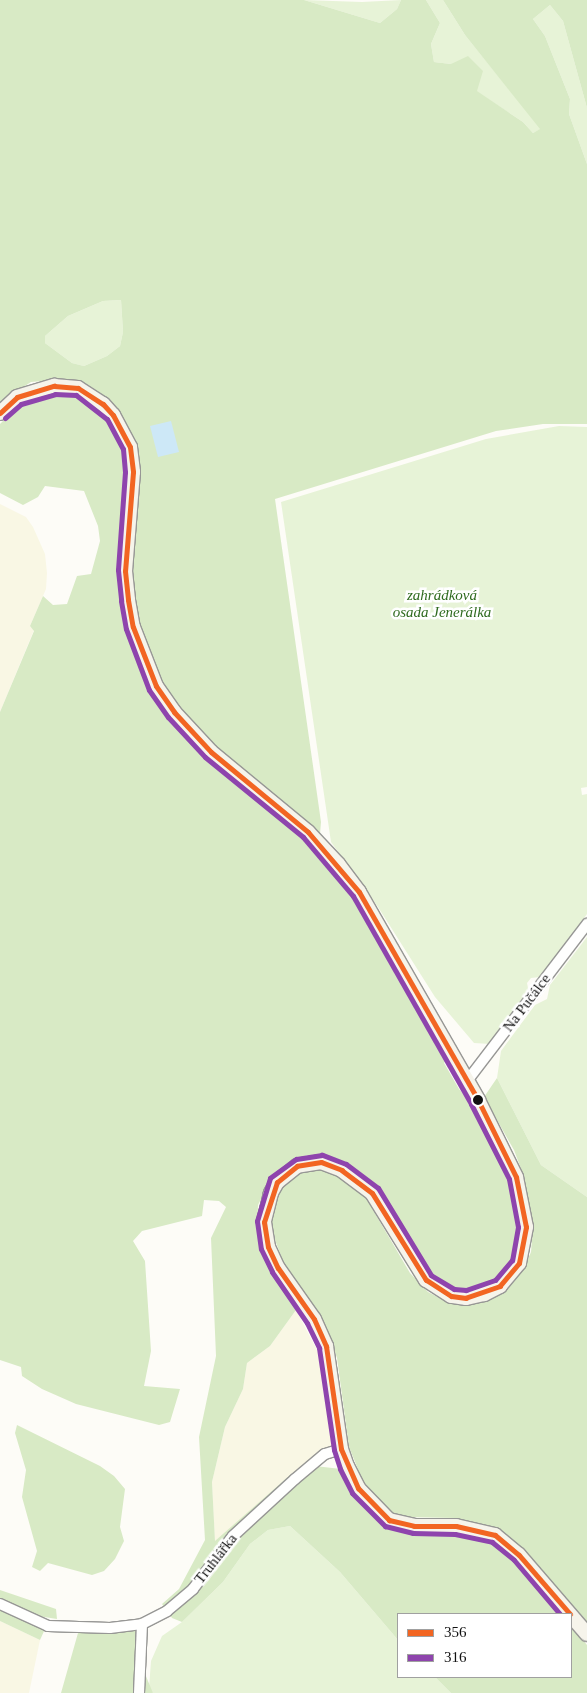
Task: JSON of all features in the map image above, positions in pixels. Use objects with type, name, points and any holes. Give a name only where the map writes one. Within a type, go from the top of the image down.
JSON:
[{"type":"main road","points":[[0,413],[17,397],[54,386],[78,388],[103,404],[114,415],[130,447],[133,472],[125,571],[128,600],[133,627],[156,686],[174,712],[211,752],[308,832],[338,864],[359,892],[507,1153],[525,1217],[523,1250],[512,1274],[500,1286],[484,1294],[466,1298],[451,1296],[433,1286],[416,1268],[372,1193],[332,1165],[310,1162],[287,1172],[278,1182],[265,1207],[264,1234],[278,1268],[314,1319],[326,1346],[342,1449],[358,1488],[389,1520],[414,1526],[456,1526],[495,1535],[519,1555],[569,1613]]},
{"type":"main road","points":[[572,1617],[587,1634]]},
{"type":"street","name":"Na Pučálce","points":[[467,1081],[587,924]]},
{"type":"street","name":"Truhlářka","points":[[142,1624],[167,1611],[193,1589],[233,1536],[295,1479],[325,1454],[342,1449]]},
{"type":"street","points":[[0,1604],[48,1626],[110,1628],[142,1624],[139,1693]]},
{"type":"shaded area","points":[[0,504],[26,517],[33,527],[45,554],[47,573],[46,589],[30,626],[34,630],[0,712]]},
{"type":"shaded area","points":[[296,1310],[318,1352],[332,1448],[290,1475],[215,1542],[212,1482],[225,1427],[243,1389],[247,1363],[270,1346]]},
{"type":"shaded area","points":[[0,1621],[40,1640],[29,1693],[0,1693]]},
{"type":"green space","points":[[0,0],[304,0],[380,23],[397,9],[401,0],[426,0],[440,23],[431,44],[434,62],[451,64],[468,56],[483,71],[477,91],[523,122],[533,133],[540,129],[465,35],[443,0],[587,0],[587,108],[563,21],[550,5],[533,19],[545,36],[570,99],[569,114],[587,164],[587,424],[543,424],[496,431],[275,499],[321,822],[320,834],[216,747],[180,708],[162,682],[140,625],[135,599],[133,571],[140,471],[137,445],[119,410],[93,388],[66,379],[31,382],[0,402]],"holes":[[[121,300],[123,332],[120,346],[107,356],[84,366],[72,363],[45,343],[45,336],[68,316],[103,301]]]},
{"type":"green space","points":[[304,0],[362,2],[401,0],[397,9],[380,23]]},
{"type":"green space","points":[[426,0],[443,0],[465,35],[541,129],[533,133],[523,122],[476,91],[451,64],[434,62],[431,44],[440,23]]},
{"type":"green space","points":[[550,5],[563,21],[587,108],[587,164],[569,114],[570,99],[545,36],[533,19]]},
{"type":"green space","points":[[121,300],[123,332],[120,346],[107,356],[84,366],[72,363],[45,343],[45,336],[68,316],[103,301]]},
{"type":"green space","points":[[54,393],[75,395],[99,409],[115,431],[123,449],[126,472],[119,587],[126,629],[149,689],[168,717],[206,757],[302,837],[333,868],[353,896],[446,1060],[444,1063],[459,1089],[472,1104],[501,1156],[518,1218],[516,1248],[506,1270],[488,1284],[460,1290],[432,1275],[378,1189],[346,1164],[322,1155],[308,1155],[294,1160],[272,1177],[258,1205],[257,1235],[272,1271],[296,1310],[270,1346],[247,1363],[243,1389],[225,1427],[212,1482],[215,1541],[290,1475],[306,1465],[341,1469],[352,1492],[386,1526],[414,1534],[455,1533],[492,1541],[513,1560],[560,1613],[397,1613],[397,1639],[340,1572],[290,1526],[268,1530],[250,1544],[223,1582],[182,1622],[172,1618],[162,1604],[179,1589],[205,1540],[199,1437],[216,1356],[211,1238],[226,1207],[219,1201],[204,1200],[202,1216],[142,1231],[133,1241],[145,1261],[151,1351],[144,1386],[180,1389],[170,1422],[159,1425],[76,1404],[42,1389],[22,1376],[21,1367],[0,1360],[0,712],[34,631],[30,626],[43,596],[53,605],[67,604],[77,576],[91,574],[100,541],[98,526],[84,491],[45,486],[38,497],[23,505],[0,493],[0,424],[21,403]]},
{"type":"green space","name":"zahrádková osada Jenerálka","points":[[559,426],[587,427],[587,787],[581,788],[582,795],[587,794],[587,914],[540,977],[531,978],[527,983],[529,993],[490,1044],[474,1043],[435,997],[378,907],[331,842],[281,502],[486,439]]},
{"type":"green space","points":[[587,937],[587,1197],[541,1165],[497,1078],[501,1051],[535,1005],[547,999],[550,985]]},
{"type":"green space","points":[[497,1078],[541,1165],[587,1197],[587,1622],[524,1550],[499,1529],[456,1518],[404,1517],[393,1513],[374,1497],[364,1484],[349,1447],[337,1358],[327,1328],[284,1264],[272,1232],[272,1208],[283,1186],[300,1173],[320,1169],[338,1176],[366,1198],[410,1273],[428,1292],[449,1303],[466,1305],[487,1301],[504,1292],[525,1266],[531,1252],[533,1227],[523,1174],[514,1150],[484,1097]]},
{"type":"green space","points":[[17,1425],[100,1466],[114,1476],[125,1489],[120,1527],[124,1541],[115,1559],[104,1571],[92,1575],[48,1563],[40,1571],[32,1567],[37,1551],[22,1497],[26,1470],[15,1433]]},
{"type":"green space","points":[[290,1526],[340,1572],[397,1639],[397,1678],[436,1678],[451,1693],[153,1693],[149,1688],[151,1661],[162,1636],[182,1622],[223,1582],[250,1544],[268,1530]]},
{"type":"green space","points":[[0,1590],[56,1609],[57,1619],[38,1616],[0,1600]]},
{"type":"green space","points":[[0,1608],[45,1629],[40,1640],[0,1621]]},
{"type":"green space","points":[[572,1626],[587,1645],[587,1693],[451,1693],[436,1678],[572,1678]]},
{"type":"green space","points":[[141,1629],[143,1669],[153,1693],[61,1693],[78,1633]]},
{"type":"water","points":[[171,421],[179,452],[158,457],[150,426]]},
{"type":"transit line","name":"356","points":[[0,413],[17,397],[54,386],[78,388],[103,404],[113,415],[130,447],[133,472],[125,571],[128,600],[133,627],[156,686],[174,712],[211,752],[308,832],[359,892],[478,1100],[516,1177],[526,1227],[519,1263],[500,1286],[466,1298],[451,1296],[426,1280],[372,1193],[342,1170],[321,1162],[297,1166],[277,1182],[264,1222],[268,1247],[278,1268],[314,1319],[326,1346],[341,1449],[358,1488],[389,1520],[414,1526],[456,1526],[495,1535],[519,1555],[569,1613]]},
{"type":"transit line","name":"316","points":[[5,418],[21,404],[55,394],[76,395],[107,419],[123,449],[125,472],[118,570],[121,601],[126,629],[149,690],[168,717],[205,757],[303,837],[353,896],[471,1104],[509,1179],[518,1227],[512,1260],[495,1280],[466,1290],[454,1289],[431,1275],[378,1188],[346,1164],[322,1155],[296,1159],[270,1178],[257,1221],[261,1249],[272,1272],[307,1323],[319,1348],[334,1450],[340,1469],[352,1493],[385,1526],[413,1533],[455,1534],[492,1542],[514,1560],[559,1613]]}]
